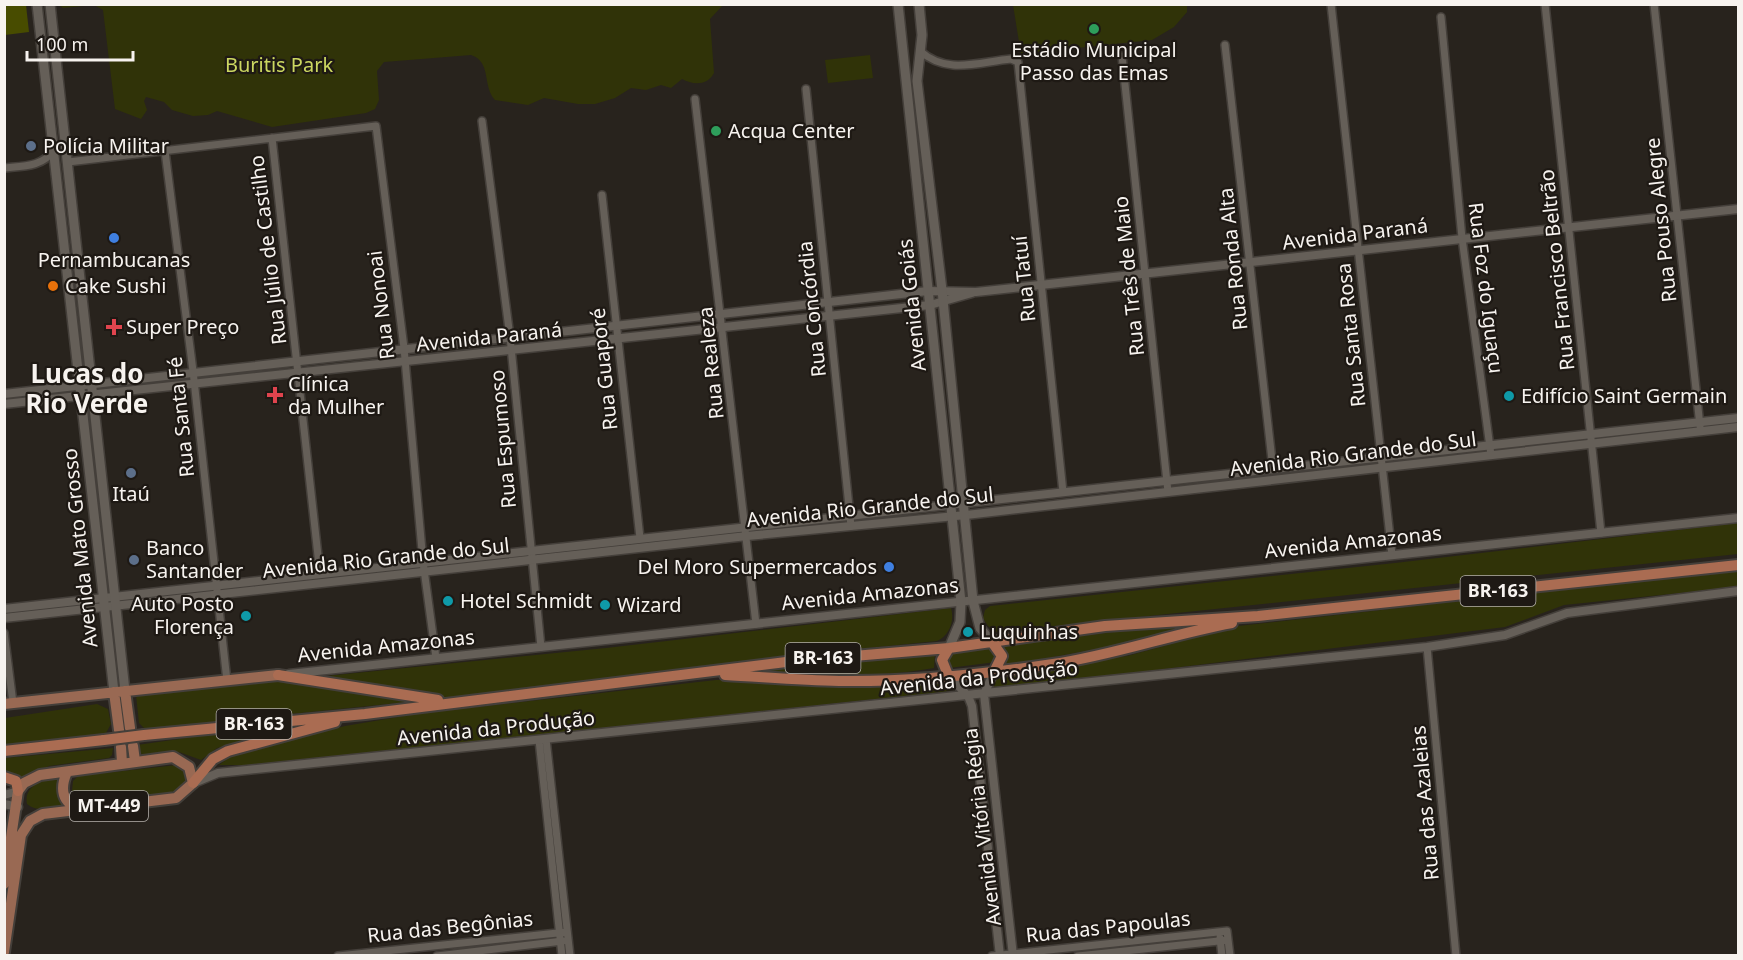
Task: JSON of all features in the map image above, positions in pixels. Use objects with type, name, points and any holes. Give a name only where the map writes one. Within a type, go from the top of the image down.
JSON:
[{"type":"highway","name":"BR-163","points":[[4,751],[365,714],[794,661],[949,648],[1105,627],[1258,616],[1738,565]]},
{"type":"highway","name":"BR-163","points":[[698,673],[841,681],[948,675],[1088,657],[1181,632],[1258,616]]},
{"type":"highway","points":[[992,642],[1002,656],[995,670]]},
{"type":"highway","points":[[948,675],[942,660],[949,648]]},
{"type":"highway","points":[[278,675],[450,702]]},
{"type":"highway","points":[[193,783],[217,756],[228,751],[365,714]]},
{"type":"highway","points":[[4,777],[16,781],[18,791]]},
{"type":"main road","name":"Avenida Mato Grosso","points":[[37,4],[104,602],[120,691],[130,728]]},
{"type":"main road","name":"Avenida Mato Grosso","points":[[50,4],[115,600],[120,691],[119,730]]},
{"type":"main road","name":"Avenida Goiás","points":[[898,4],[961,602],[960,622],[949,648]]},
{"type":"main road","name":"Avenida Goiás","points":[[919,4],[920,51],[916,81],[942,290],[965,502],[973,601],[980,628],[992,642]]},
{"type":"main road","points":[[901,48],[913,52],[920,51]]},
{"type":"main road","name":"Avenida Amazonas","points":[[9,703],[278,675]]},
{"type":"main road","points":[[133,746],[135,761]]},
{"type":"main road","points":[[121,747],[122,763]]},
{"type":"main road","name":"MT-449","points":[[18,791],[24,783],[40,775],[173,757],[186,763]]},
{"type":"main road","points":[[186,763],[192,772],[193,783]]},
{"type":"main road","points":[[67,772],[62,784],[63,795],[68,803],[85,809]]},
{"type":"main road","name":"MT-449","points":[[4,952],[21,835],[30,821],[43,814],[176,798],[193,783]]},
{"type":"main road","points":[[4,884],[18,807],[18,791]]},
{"type":"main road","points":[[18,807],[43,814]]},
{"type":"street","name":"Rua Santa Rosa","points":[[1331,4],[1392,555]]},
{"type":"street","name":"Rua Francisco Beltrão","points":[[1545,4],[1601,533]]},
{"type":"street","name":"Rua Pouso Alegre","points":[[1654,4],[1700,432]]},
{"type":"street","name":"Rua Foz do Iguaçu","points":[[1441,17],[1462,238],[1490,450]]},
{"type":"street","name":"Rua Ronda Alta","points":[[1225,45],[1272,469]]},
{"type":"street","name":"Rua Tatuí","points":[[920,51],[933,62],[946,66],[1011,59],[1018,62],[1063,492]]},
{"type":"street","name":"Rua Três de Maio","points":[[1122,56],[1168,492]]},
{"type":"street","name":"Rua Concórdia","points":[[806,89],[850,521]]},
{"type":"street","name":"Rua Realeza","points":[[695,99],[722,314],[756,624]]},
{"type":"street","name":"Rua Espumoso","points":[[482,121],[510,337],[542,647]]},
{"type":"street","name":"Rua Nonoai","points":[[272,138],[376,126],[404,348],[424,566],[436,658]]},
{"type":"street","points":[[68,162],[272,138]]},
{"type":"street","name":"Rua Júlio de Castilho","points":[[272,138],[320,574]]},
{"type":"street","points":[[4,168],[35,165],[46,159],[54,150]]},
{"type":"street","name":"Rua Santa Fé","points":[[165,151],[193,371],[227,681]]},
{"type":"street","name":"Rua Guaporé","points":[[602,195],[616,340],[640,538]]},
{"type":"street","name":"Avenida Paraná","points":[[4,394],[92,382],[928,291],[976,292],[1738,209]]},
{"type":"street","name":"Avenida Paraná","points":[[4,404],[81,398],[930,306],[943,304],[976,292]]},
{"type":"street","name":"Avenida Rio Grande do Sul","points":[[1591,439],[1738,418]]},
{"type":"street","name":"Avenida Rio Grande do Sul","points":[[850,521],[952,503],[1272,469],[1738,427]]},
{"type":"street","name":"Avenida Rio Grande do Sul","points":[[4,618],[115,600],[424,566],[850,521],[966,515],[1382,467],[1490,450]]},
{"type":"street","name":"Avenida Amazonas","points":[[278,675],[1738,518]]},
{"type":"street","name":"Avenida Rio Grande do Sul","points":[[531,555],[640,538],[747,532]]},
{"type":"street","name":"Avenida Rio Grande do Sul","points":[[216,589],[320,574],[424,566]]},
{"type":"street","name":"Avenida da Produção","points":[[193,783],[218,773],[1427,647],[1505,635],[1567,613],[1738,591]]},
{"type":"street","name":"Avenida Rio Grande do Sul","points":[[4,609],[104,602]]},
{"type":"street","points":[[4,633],[9,703]]},
{"type":"street","name":"Rua das Azaleias","points":[[1427,647],[1456,956]]},
{"type":"street","points":[[984,694],[995,670]]},
{"type":"street","points":[[948,675],[968,696]]},
{"type":"street","name":"Avenida Vitória Régia","points":[[984,694],[1013,954]]},
{"type":"street","name":"Avenida Vitória Régia","points":[[968,696],[974,716],[1000,955]]},
{"type":"street","points":[[543,740],[564,941],[562,956]]},
{"type":"street","name":"Avenida da Produção","points":[[186,763],[218,773]]},
{"type":"street","points":[[4,795],[18,791]]},
{"type":"street","points":[[4,804],[18,807]]},
{"type":"street","name":"Rua das Begônias","points":[[338,956],[394,953],[563,932]]},
{"type":"street","points":[[1222,956],[1224,936]]},
{"type":"street","points":[[1224,936],[1230,956]]},
{"type":"street","name":"Rua das Papoulas","points":[[992,956],[1224,936]]},
{"type":"street","name":"Rua das Papoulas","points":[[1078,956],[1224,936]]},
{"type":"street","points":[[477,941],[479,953]]},
{"type":"street","points":[[564,941],[570,956]]},
{"type":"street","name":"Rua das Begônias","points":[[437,956],[479,953],[564,941]]},
{"type":"green space","name":"Buritis Park","points":[[59,4],[723,5],[710,19],[714,73],[704,82],[695,83],[682,79],[671,88],[661,85],[646,90],[631,88],[615,98],[595,104],[578,104],[544,98],[528,105],[495,100],[482,63],[471,55],[384,62],[377,71],[379,100],[375,109],[366,113],[272,127],[217,111],[208,115],[193,116],[172,110],[164,102],[146,97],[144,101],[147,110],[141,119],[115,109],[103,10],[94,5],[63,8]]},
{"type":"green space","name":"Estádio Municipal Passo das Emas","points":[[1013,4],[1187,5],[1187,12],[1174,27],[1152,40],[1021,54]]},
{"type":"green space","points":[[870,55],[873,78],[828,83],[825,60]]},
{"type":"green space","points":[[1738,523],[1738,554],[997,632],[988,626],[983,618],[985,610],[990,606],[1395,563]]},
{"type":"green space","points":[[1738,570],[1738,587],[1564,605],[1505,627],[993,690],[992,687],[995,677],[999,674],[1127,656],[1238,626]]},
{"type":"green space","points":[[951,608],[950,628],[945,636],[937,641],[770,658],[544,688],[145,729],[139,723],[136,695],[606,648]]},
{"type":"green space","points":[[1196,622],[1198,624],[1151,639],[1003,666],[1000,646]]},
{"type":"green space","points":[[990,645],[996,651],[996,662],[949,668],[947,665],[949,652]]},
{"type":"green space","points":[[935,654],[934,668],[887,674],[840,676],[745,673],[759,669]]},
{"type":"green space","points":[[716,680],[941,680],[950,691],[262,765],[219,765],[232,755],[345,726],[416,714]]},
{"type":"green space","points":[[97,704],[108,709],[111,724],[106,733],[5,745],[5,718]]},
{"type":"green space","points":[[346,715],[217,748],[201,760],[179,752],[143,755],[137,750],[137,745]]},
{"type":"green space","points":[[113,748],[109,758],[49,766],[20,781],[14,774],[5,771],[5,758]]},
{"type":"green space","points":[[181,766],[186,778],[185,783],[174,793],[86,802],[78,800],[72,791],[73,781],[78,776]]},
{"type":"green space","points":[[60,777],[59,793],[64,805],[40,809],[27,804],[28,792],[36,784]]},
{"type":"shaded area","points":[[4,5],[26,5],[29,32],[5,35]]},
{"type":"place","name":"Estádio Municipal Passo das Emas","points":[[1094,29]]},
{"type":"place","name":"Acqua Center","points":[[716,131]]},
{"type":"place","name":"Polícia Militar","points":[[31,146]]},
{"type":"place","name":"Pernambucanas","points":[[114,238]]},
{"type":"place","name":"Cake Sushi","points":[[53,286]]},
{"type":"place","name":"Super Preço","points":[[114,327]]},
{"type":"place","name":"Clínica da Mulher","points":[[275,395]]},
{"type":"place","name":"Edifício Saint Germain","points":[[1509,396]]},
{"type":"place","name":"Itaú","points":[[131,473]]},
{"type":"place","name":"Banco Santander","points":[[134,560]]},
{"type":"place","name":"Del Moro Supermercados","points":[[889,567]]},
{"type":"place","name":"Hotel Schmidt","points":[[448,601]]},
{"type":"place","name":"Wizard","points":[[605,605]]},
{"type":"place","name":"Auto Posto Florença","points":[[246,616]]},
{"type":"place","name":"Luquinhas","points":[[968,632]]},
{"type":"district","name":"Lucas do Rio Verde","points":[[87,389]]}]
